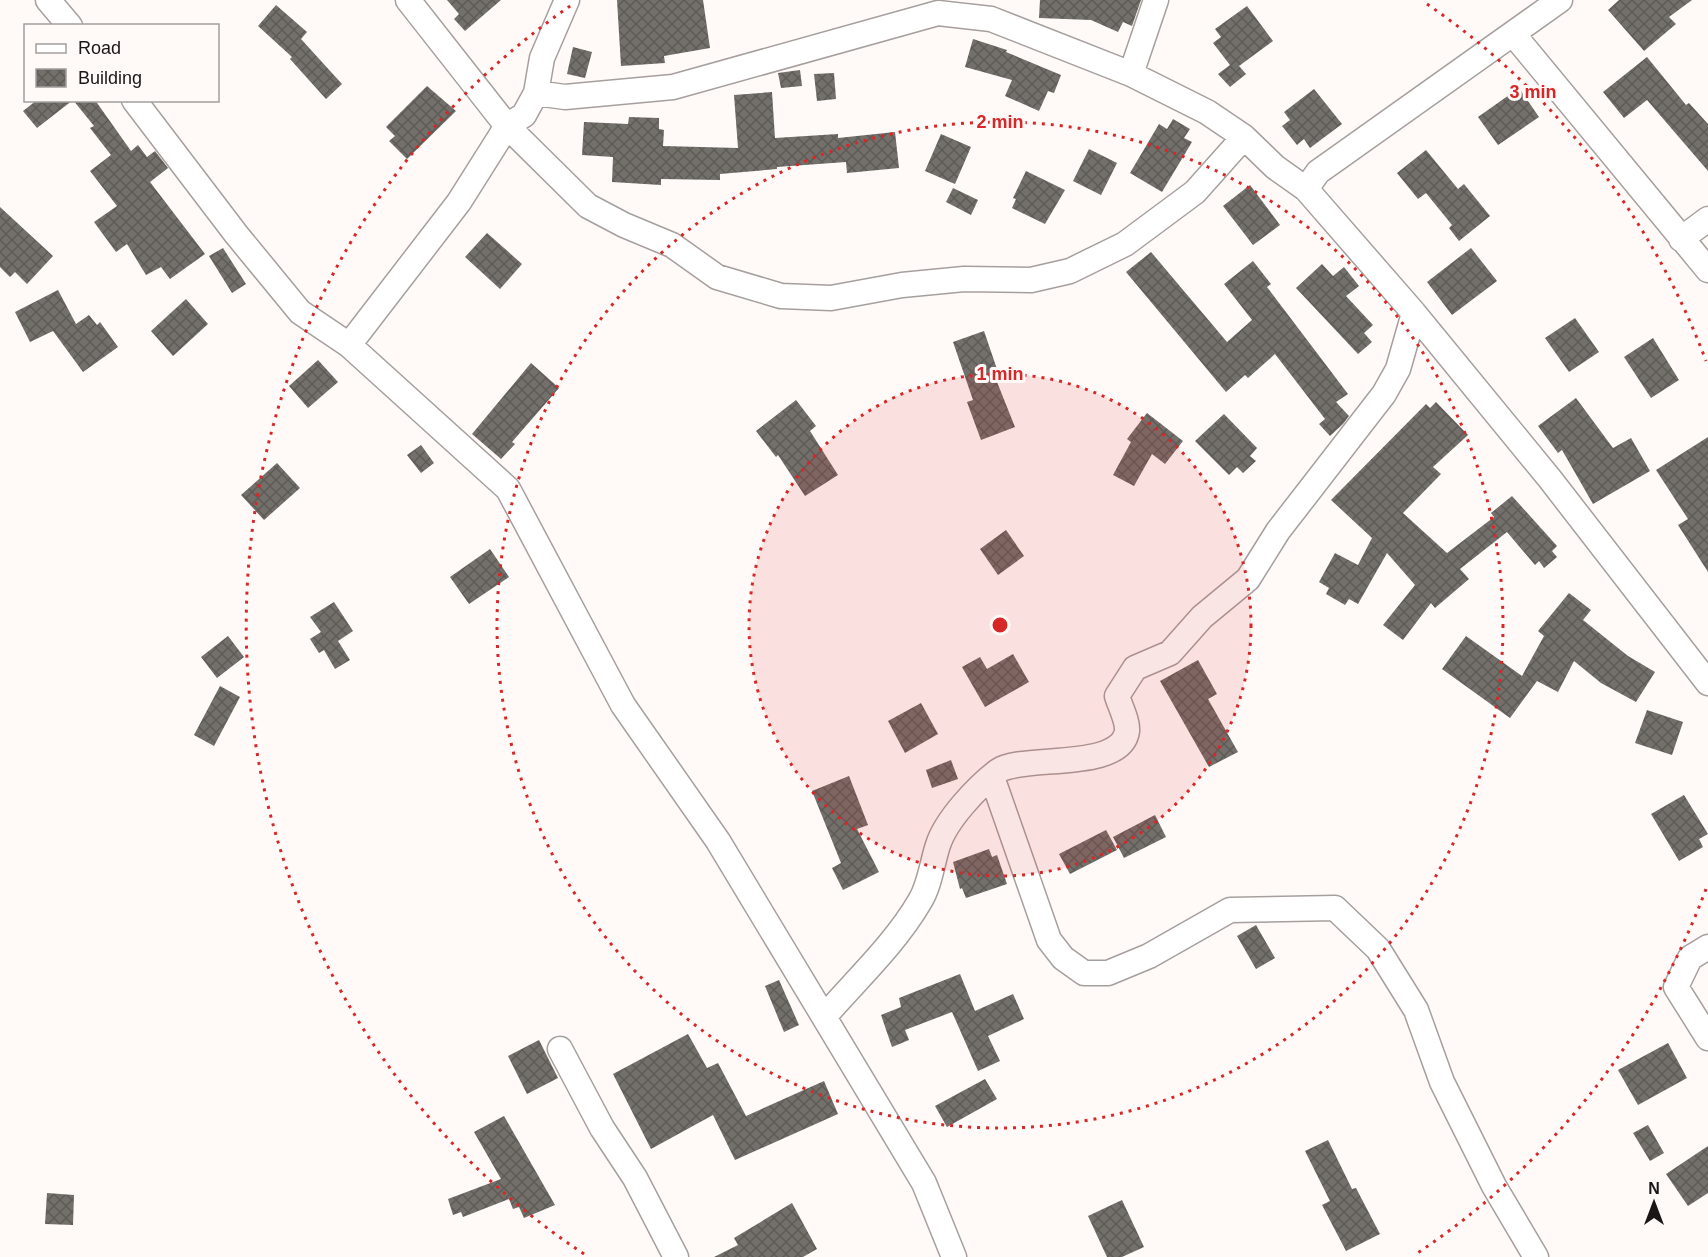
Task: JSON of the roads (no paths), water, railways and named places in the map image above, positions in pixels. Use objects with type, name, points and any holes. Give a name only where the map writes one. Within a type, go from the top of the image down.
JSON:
[{"type":"street","points":[[48,0],[68,24]]},
{"type":"street","points":[[408,0],[507,126],[553,175],[588,206],[624,225],[672,245],[717,277],[781,296],[831,298],[902,285],[964,279],[1031,280],[1070,271],[1125,244],[1195,192],[1244,138]]},
{"type":"street","points":[[349,345],[459,202],[507,126],[524,115],[536,93],[542,58],[567,0]]},
{"type":"street","points":[[1131,74],[1156,0]]},
{"type":"street","points":[[1306,189],[1318,172],[1514,35],[1560,0]]},
{"type":"street","points":[[536,93],[565,97],[673,87],[938,13],[991,19],[1131,74],[1207,112],[1244,138],[1275,167],[1306,189],[1414,313],[1550,479],[1708,683]]},
{"type":"street","points":[[1514,35],[1708,270]]},
{"type":"street","points":[[136,102],[236,234],[300,312],[349,345],[508,489],[623,705],[718,841],[924,1183],[954,1257]]},
{"type":"street","points":[[1681,239],[1708,219]]},
{"type":"street","points":[[824,1017],[893,939],[922,900],[939,842],[947,825],[992,777],[1008,766],[1061,763],[1113,750],[1123,741],[1127,729],[1117,696],[1125,681],[1135,668],[1170,653],[1208,611],[1248,579],[1278,531],[1384,394],[1398,369],[1414,313]]},
{"type":"street","points":[[992,777],[1049,940],[1063,958],[1084,973],[1108,973],[1149,956],[1230,910],[1335,908],[1378,949],[1416,1010],[1442,1082],[1494,1186],[1536,1257]]},
{"type":"street","points":[[1708,947],[1690,958],[1676,987],[1708,1038]]},
{"type":"street","points":[[560,1049],[602,1128],[635,1178],[676,1257]]}]
